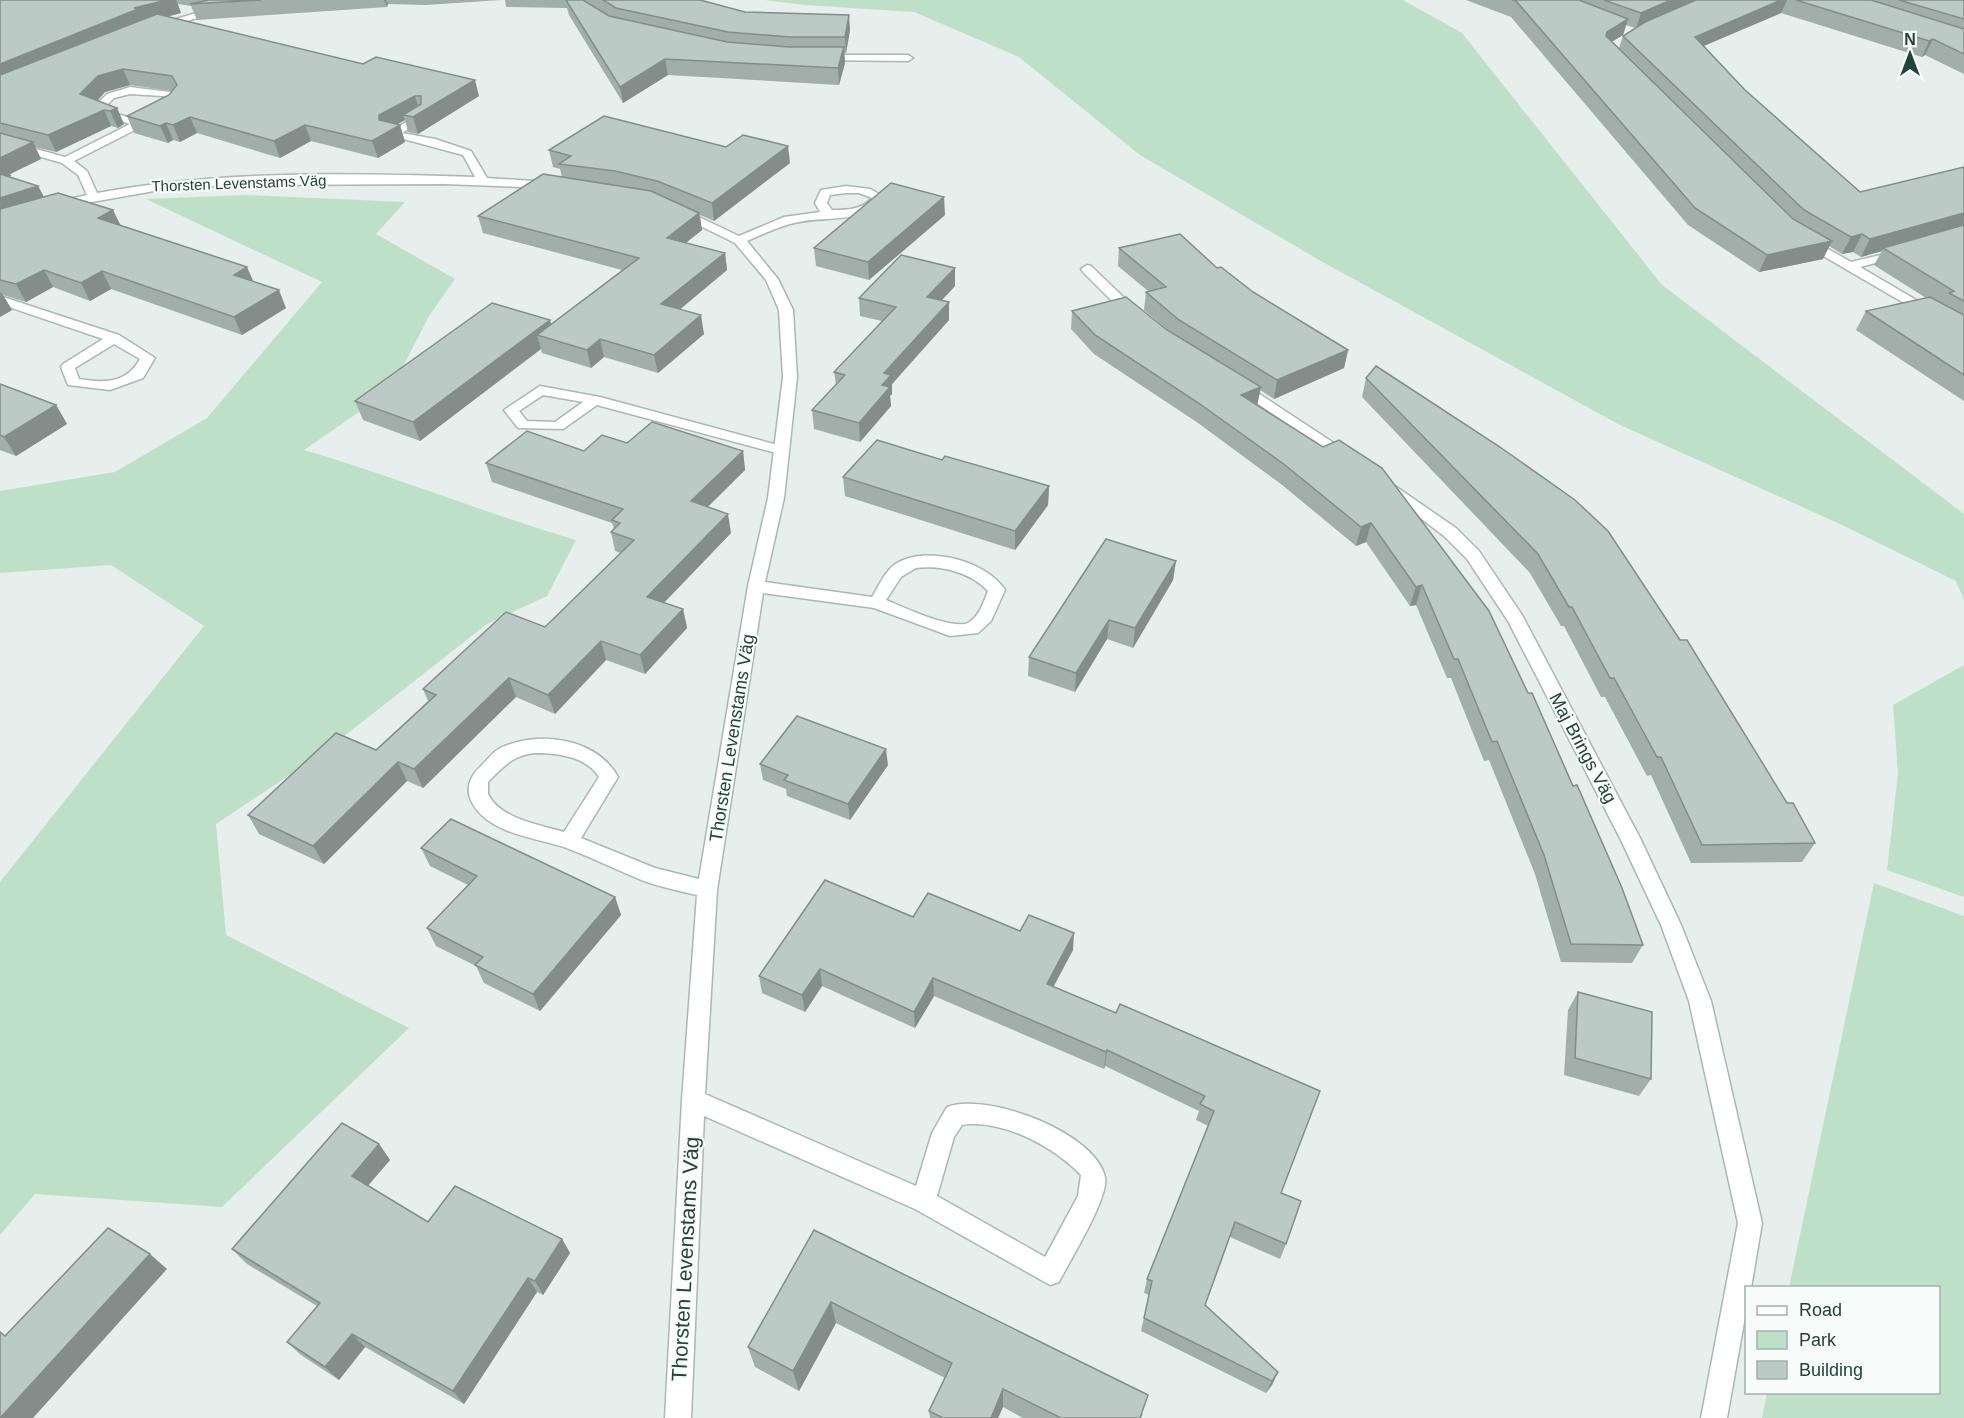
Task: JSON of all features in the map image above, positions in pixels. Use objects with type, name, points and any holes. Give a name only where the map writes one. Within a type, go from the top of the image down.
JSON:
[{"type":"street","points":[[141,32],[201,13],[231,7]]},
{"type":"street","points":[[178,8],[201,13]]},
{"type":"street","points":[[813,58],[908,58]]},
{"type":"street","points":[[66,161],[170,108],[177,101],[173,95],[142,89],[123,91],[100,102],[95,111],[138,123]]},
{"type":"street","points":[[421,117],[391,134],[431,141],[467,153],[483,181]]},
{"type":"street","points":[[0,142],[66,161],[83,173],[93,196]]},
{"type":"street","name":"Thorsten Levenstams Väg","points":[[42,210],[93,196],[141,187],[195,182],[483,181],[568,187]]},
{"type":"street","name":"Thorsten Levenstams Väg","points":[[667,208],[739,240],[772,279],[786,310],[790,377],[776,498],[756,586],[707,890],[693,1100],[678,1418]]},
{"type":"street","points":[[739,240],[788,220],[828,214]]},
{"type":"street","points":[[1791,232],[1964,334]]},
{"type":"street","points":[[1851,266],[1919,247]]},
{"type":"street","points":[[1087,269],[1154,330]]},
{"type":"street","points":[[0,300],[114,338],[148,358],[138,375],[105,387],[73,382],[68,368],[114,338]]},
{"type":"street","name":"Maj Brings Väg","points":[[1219,372],[1364,469],[1450,532],[1473,555],[1504,600],[1630,838],[1671,925],[1700,1001],[1750,1223],[1714,1418]]},
{"type":"street","points":[[595,400],[558,426],[523,425],[511,410],[540,390],[595,400],[780,450]]},
{"type":"street","points":[[756,586],[876,603],[950,630],[972,629],[985,617],[997,590],[991,581],[951,565],[933,560],[914,562],[901,567],[876,603]]},
{"type":"street","points":[[569,840],[609,777],[600,762],[566,749],[536,745],[509,752],[479,779],[477,794],[486,807],[500,819],[569,840],[651,875],[707,890]]},
{"type":"street","points":[[693,1100],[923,1201],[1050,1273],[1081,1217],[1094,1180],[1091,1167],[1081,1156],[1052,1138],[978,1113],[955,1115],[944,1133],[923,1201]]},
{"type":"green space","points":[[765,0],[1403,0],[1462,33],[1662,285],[1964,514],[1964,600],[1956,581],[1840,524],[1620,425],[1319,260],[1140,155],[1019,57],[914,12]]},
{"type":"green space","points":[[247,195],[405,202],[376,234],[455,279],[429,316],[391,390],[304,450],[576,540],[547,596],[487,624],[324,752],[216,824],[226,935],[409,1028],[222,1207],[35,1194],[0,1235],[0,882],[204,626],[111,565],[0,573],[0,491],[115,472],[207,418],[322,282],[146,199]]},
{"type":"green space","points":[[1964,665],[1964,897],[1887,870],[1898,774],[1893,705]]},
{"type":"green space","points":[[1874,883],[1964,916],[1964,1418],[1762,1418],[1767,1394],[1940,1394],[1940,1286],[1789,1286]]},
{"type":"building","points":[[0,0],[167,0],[134,8],[138,9],[0,64]]},
{"type":"building","points":[[209,0],[261,0],[190,4]]},
{"type":"building","points":[[566,0],[583,0],[609,16],[727,42],[789,47],[844,47],[838,68],[665,59],[620,87]]},
{"type":"building","points":[[603,0],[700,0],[745,12],[849,15],[845,37],[790,37],[728,32],[616,8]]},
{"type":"building","points":[[1512,0],[1579,0],[1628,19],[1607,32],[1606,36],[1793,219],[1832,241],[1767,255],[1695,208],[1516,1]]},
{"type":"building","points":[[1604,0],[1671,0],[1641,13]]},
{"type":"building","points":[[1696,0],[1781,0],[1695,37],[1745,90],[1860,192],[1964,167],[1964,213],[1870,239],[1862,234],[1851,237],[1804,210],[1623,36],[1645,22]]},
{"type":"building","points":[[1796,0],[1871,0],[1964,29],[1964,54],[1933,39],[1929,41]]},
{"type":"building","points":[[1899,0],[1964,0],[1964,19]]},
{"type":"building","points":[[157,14],[363,64],[376,57],[475,80],[413,117],[403,115],[421,104],[421,96],[415,96],[379,115],[379,120],[400,125],[372,141],[305,125],[274,141],[190,117],[173,125],[166,123],[160,126],[127,116],[169,95],[177,85],[172,76],[123,69],[98,76],[80,94],[117,108],[110,111],[104,110],[48,135],[0,123],[0,75]]},
{"type":"building","points":[[604,116],[726,147],[743,135],[788,146],[712,203],[657,181],[615,171],[559,164],[571,156],[549,150]]},
{"type":"building","points":[[0,133],[33,142],[0,158]]},
{"type":"building","points":[[0,174],[38,186],[0,198]]},
{"type":"building","points":[[543,174],[651,191],[699,213],[667,238],[725,253],[661,304],[701,315],[654,355],[600,339],[587,350],[537,335],[639,258],[478,216]]},
{"type":"building","points":[[891,183],[944,197],[868,262],[814,248]]},
{"type":"building","points":[[58,193],[113,210],[98,218],[247,267],[234,275],[279,290],[234,317],[102,271],[81,283],[44,270],[16,284],[0,280],[0,209]]},
{"type":"building","points":[[1964,225],[1964,301],[1949,293],[1954,291],[1883,248]]},
{"type":"building","points":[[1180,234],[1217,268],[1221,267],[1253,292],[1348,350],[1277,380],[1179,320],[1146,292],[1166,287],[1119,248]]},
{"type":"building","points":[[901,255],[955,268],[927,297],[949,302],[884,373],[891,375],[882,385],[890,387],[859,423],[812,410],[845,375],[834,372],[896,307],[859,298]]},
{"type":"building","points":[[1126,297],[1167,330],[1261,387],[1241,395],[1323,447],[1339,440],[1382,468],[1489,611],[1528,693],[1532,693],[1573,786],[1577,785],[1622,888],[1643,945],[1571,944],[1544,855],[1497,741],[1492,742],[1458,659],[1454,659],[1422,585],[1416,587],[1371,523],[1361,527],[1285,465],[1200,404],[1095,335],[1072,311]]},
{"type":"building","points":[[1930,297],[1964,315],[1964,375],[1866,311]]},
{"type":"building","points":[[492,303],[550,320],[413,422],[355,401]]},
{"type":"building","points":[[1376,366],[1500,447],[1575,500],[1608,531],[1680,640],[1687,640],[1787,803],[1793,803],[1815,843],[1702,845],[1661,757],[1657,757],[1614,678],[1610,678],[1572,607],[1569,607],[1538,554],[1366,378]]},
{"type":"building","points":[[0,384],[56,405],[4,437],[0,435]]},
{"type":"building","points":[[652,422],[743,451],[691,501],[728,514],[647,597],[683,609],[640,655],[601,641],[548,695],[509,678],[414,769],[398,762],[313,846],[248,815],[336,733],[376,750],[436,695],[423,689],[506,612],[545,627],[634,540],[611,532],[620,523],[612,520],[623,509],[486,463],[527,431],[584,451],[602,435],[627,443]]},
{"type":"building","points":[[877,440],[942,460],[945,456],[1049,486],[1015,531],[843,477]]},
{"type":"building","points":[[1106,539],[1176,561],[1135,628],[1109,620],[1076,673],[1029,657]]},
{"type":"building","points":[[797,716],[886,749],[848,804],[784,780],[788,775],[760,764]]},
{"type":"building","points":[[451,819],[615,897],[533,994],[475,965],[483,957],[427,928],[477,876],[421,848]]},
{"type":"building","points":[[825,880],[913,917],[928,893],[1020,931],[1029,915],[1074,933],[1047,984],[1116,1013],[1120,1004],[1320,1091],[1281,1193],[1301,1201],[1286,1244],[1235,1222],[1205,1305],[1278,1372],[1272,1381],[1144,1318],[1152,1281],[1147,1279],[1214,1111],[1200,1104],[1205,1096],[1107,1050],[1106,1052],[933,978],[914,1012],[820,969],[802,995],[759,976]]},
{"type":"building","points":[[1578,992],[1652,1012],[1651,1079],[1575,1058]]},
{"type":"building","points":[[342,1123],[379,1144],[352,1176],[428,1222],[455,1186],[562,1239],[535,1281],[528,1278],[453,1391],[352,1334],[325,1367],[287,1342],[320,1303],[232,1249]]},
{"type":"building","points":[[108,1228],[150,1254],[0,1418],[0,1332],[5,1336]]},
{"type":"building","points":[[814,1230],[1148,1395],[1140,1418],[1061,1418],[1003,1389],[991,1418],[943,1418],[929,1411],[952,1363],[831,1302],[793,1371],[748,1347]]}]
